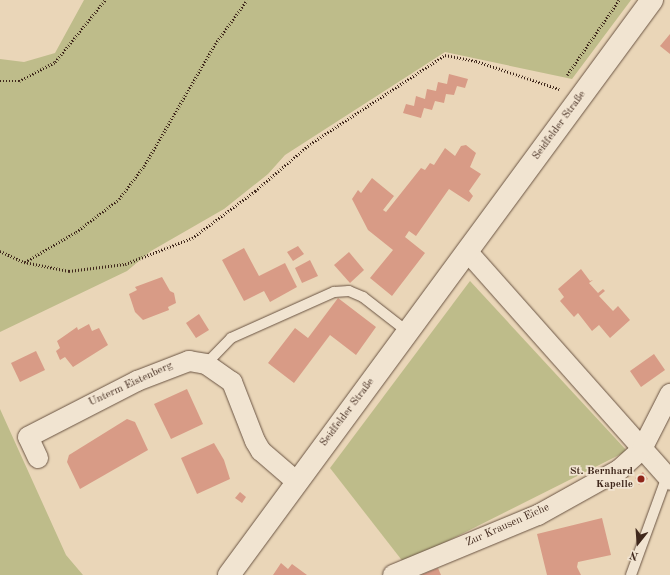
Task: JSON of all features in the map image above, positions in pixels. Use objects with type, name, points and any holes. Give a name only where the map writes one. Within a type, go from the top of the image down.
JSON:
[{"type":"main road","name":"Seidfelder Straße","points":[[229,575],[652,0]]},
{"type":"street","points":[[467,251],[668,478]]},
{"type":"street","name":"Unterm Eistenberg","points":[[38,458],[28,437],[97,400],[172,365],[189,361],[206,364],[232,382],[261,451],[297,482]]},
{"type":"street","points":[[642,449],[670,394]]},
{"type":"street","name":"Zur Krausen Eiche","points":[[393,575],[538,516],[619,470],[642,449]]},
{"type":"lane","points":[[206,364],[231,338],[334,292],[349,291],[363,297],[408,332]]},
{"type":"lane","points":[[631,575],[668,478]]},
{"type":"path","points":[[0,81],[19,82],[55,62],[105,0]]},
{"type":"path","points":[[24,262],[76,232],[119,199],[144,166],[215,44],[247,0]]},
{"type":"path","points":[[564,80],[619,0]]},
{"type":"path","points":[[0,251],[24,262],[69,271],[125,264],[192,238],[266,182],[310,144],[445,55],[476,60],[561,90],[562,85]]},
{"type":"shaded area","points":[[84,0],[631,0],[572,79],[445,52],[285,155],[268,174],[224,209],[151,251],[127,271],[0,332],[0,59],[24,62],[55,53]]},
{"type":"shaded area","points":[[470,281],[627,451],[404,563],[330,468]]},
{"type":"shaded area","points":[[0,409],[66,555],[83,575],[0,575]]},
{"type":"building","points":[[670,34],[670,54],[660,46]]},
{"type":"building","points":[[449,74],[468,79],[465,88],[457,86],[454,95],[446,94],[444,103],[435,101],[432,110],[424,108],[421,118],[403,113],[406,104],[414,106],[416,96],[425,99],[427,89],[436,91],[438,82],[447,84]]},
{"type":"building","points":[[466,145],[476,153],[470,167],[481,174],[469,191],[473,196],[469,202],[449,189],[416,236],[409,231],[405,237],[425,253],[392,296],[370,278],[393,250],[368,230],[352,199],[358,190],[361,193],[372,178],[394,196],[383,210],[386,212],[421,168],[425,170],[430,163],[434,165],[445,148],[455,156],[461,146]]},
{"type":"building","points":[[298,246],[304,254],[293,261],[287,252]]},
{"type":"building","points":[[244,248],[259,276],[285,263],[297,287],[270,302],[264,291],[244,301],[222,260]]},
{"type":"building","points":[[349,252],[364,270],[350,283],[334,265]]},
{"type":"building","points":[[310,260],[318,276],[302,283],[295,268]]},
{"type":"building","points":[[581,269],[590,281],[593,280],[589,283],[598,293],[603,289],[605,291],[599,296],[613,311],[618,306],[630,320],[610,338],[599,325],[592,331],[578,313],[574,317],[560,301],[564,297],[558,289]]},
{"type":"building","points":[[162,277],[170,291],[174,293],[176,303],[168,307],[169,310],[143,320],[135,312],[129,294],[137,290],[135,287]]},
{"type":"building","points":[[338,298],[376,327],[356,355],[330,335],[294,383],[268,363],[295,328],[308,338]]},
{"type":"building","points":[[199,314],[209,330],[196,338],[186,323]]},
{"type":"building","points":[[89,324],[92,331],[99,328],[108,345],[73,367],[65,357],[60,360],[56,351],[60,348],[57,341],[77,327],[78,330]]},
{"type":"building","points":[[36,351],[45,370],[20,382],[11,363]]},
{"type":"building","points":[[654,354],[665,370],[641,387],[630,371]]},
{"type":"building","points":[[187,389],[203,424],[171,439],[154,404]]},
{"type":"building","points":[[127,419],[135,422],[148,450],[80,489],[67,462],[69,455]]},
{"type":"building","points":[[214,443],[224,460],[230,479],[197,494],[181,458]]},
{"type":"building","name":"St. Bernhard Kapelle","points":[[643,472],[648,479],[639,485],[635,478]]},
{"type":"building","points":[[240,492],[246,497],[242,503],[235,498]]},
{"type":"building","points":[[602,518],[611,555],[578,562],[577,567],[581,575],[547,575],[537,534]]},
{"type":"building","points":[[281,563],[288,569],[292,564],[307,575],[273,575]]},
{"type":"building","points":[[438,568],[441,575],[421,575]]},
{"type":"place","name":"St. Bernhard Kapelle","points":[[641,479]]}]
